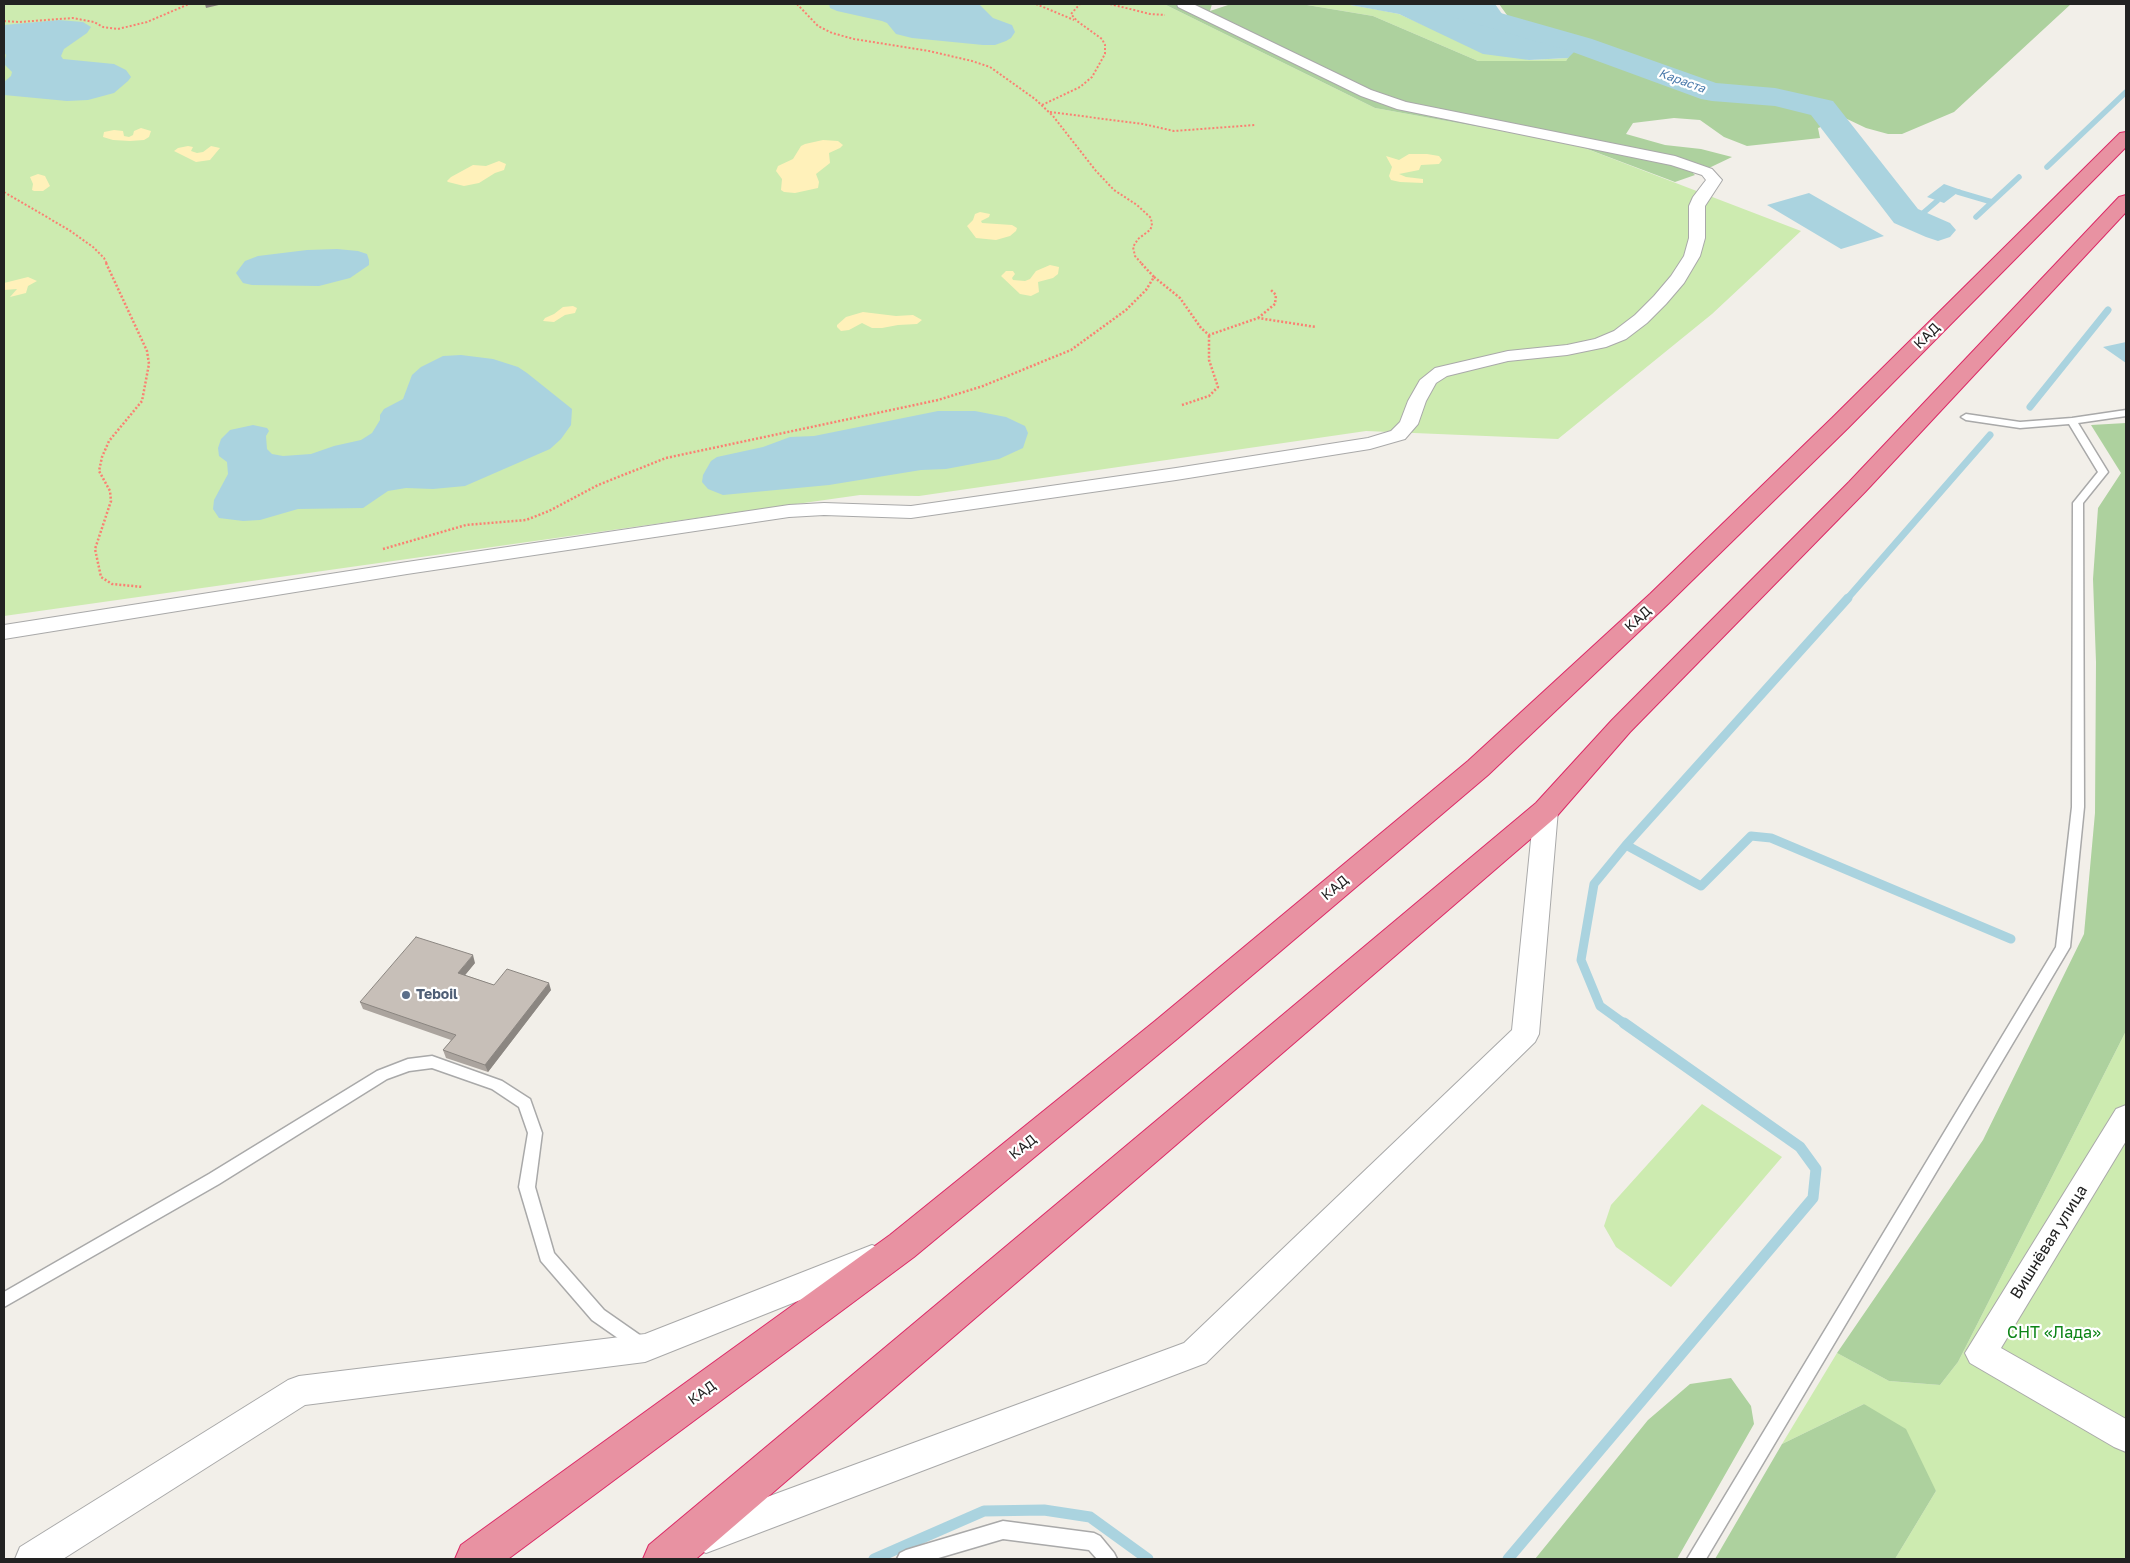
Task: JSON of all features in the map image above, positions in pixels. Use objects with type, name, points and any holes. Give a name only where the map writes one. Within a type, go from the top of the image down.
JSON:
[{"type":"highway","name":"КАД","points":[[475,1559],[902,1246],[1166,1030],[1478,768],[1659,599],[1833,430],[2126,137]]},
{"type":"highway","points":[[673,1552],[1546,810],[1621,726],[1857,487],[2126,201]]},
{"type":"street","points":[[4,632],[406,568],[789,511],[824,509],[910,512],[1176,474],[1370,443],[1398,435],[1409,424],[1417,401],[1429,380],[1441,372],[1508,356],[1567,350],[1600,343],[1620,335],[1660,300],[1678,279],[1692,256],[1697,238],[1697,206],[1701,197],[1710,188],[1714,180],[1707,172],[1675,161],[1402,106],[1366,92],[1183,4]]},
{"type":"street","points":[[673,1552],[1195,1353],[1525,1034],[1546,810]]},
{"type":"street","name":"Вишнёвая улица","points":[[2126,1117],[1981,1353],[2126,1436]]},
{"type":"street","points":[[32,1559],[300,1391],[646,1348],[902,1246]]},
{"type":"lane","points":[[1966,417],[2020,425],[2072,421],[2126,413]]},
{"type":"lane","points":[[1696,1559],[2063,947],[2078,807],[2078,503],[2104,472],[2072,421]]},
{"type":"lane","points":[[4,1300],[214,1179],[382,1076],[408,1065],[432,1062],[497,1085],[525,1103],[535,1132],[527,1187],[547,1256],[598,1316],[646,1348]]},
{"type":"lane","points":[[906,1559],[1003,1530],[1094,1542],[1108,1559]]},
{"type":"path","points":[[4,21],[20,22],[73,18],[94,22],[103,27],[118,29],[148,22],[189,4]]},
{"type":"path","points":[[797,4],[818,26],[832,33],[878,44],[951,56],[990,67],[1042,105],[1114,190],[1151,218],[1152,226],[1150,230],[1138,239],[1132,247],[1135,256],[1154,277],[1180,298],[1200,328],[1209,336]]},
{"type":"path","points":[[1036,4],[1077,21],[1102,39],[1105,45],[1105,54],[1092,77],[1080,87],[1042,105]]},
{"type":"path","points":[[1077,21],[1071,14],[1080,4]]},
{"type":"path","points":[[1110,4],[1150,14],[1165,15]]},
{"type":"path","points":[[1049,112],[1143,124],[1174,131],[1255,125]]},
{"type":"path","points":[[4,192],[69,230],[93,247],[104,258],[147,351],[149,364],[142,401],[110,441],[102,457],[99,472],[110,491],[111,501],[95,549],[101,577],[112,584],[144,587]]},
{"type":"path","points":[[376,552],[437,532],[466,526],[526,520],[550,511],[606,482],[666,458],[938,400],[992,383],[1071,350],[1126,310],[1146,290],[1154,277]]},
{"type":"path","points":[[1209,336],[1258,318],[1275,304],[1276,294],[1271,290]]},
{"type":"path","points":[[1258,318],[1316,327]]},
{"type":"path","points":[[1182,405],[1209,396],[1218,387],[1208,360],[1209,336]]},
{"type":"green space","points":[[4,4],[1164,4],[1375,108],[1574,144],[1801,231],[1712,314],[1558,439],[1366,431],[919,496],[860,495],[4,616]]},
{"type":"green space","points":[[1164,4],[1212,4],[1210,11],[1231,4],[1301,4],[1373,16],[1478,61],[1566,61],[1578,42],[1512,22],[1499,4],[2071,4],[1954,112],[1902,134],[1888,134],[1866,128],[1845,118],[1818,128],[1820,138],[1747,146],[1724,137],[1700,120],[1674,118],[1633,123],[1626,134],[1665,145],[1701,149],[1732,157],[1711,167],[1692,172],[1695,175],[1675,182],[1574,144],[1375,108]]},
{"type":"green space","points":[[1301,4],[1345,4],[1399,14],[1439,32],[1529,60],[1568,58],[1566,61],[1478,61],[1373,16]]},
{"type":"green space","points":[[2126,423],[2126,1031],[1958,1362],[1940,1385],[1889,1381],[1837,1353],[1983,1140],[2084,934],[2095,813],[2096,662],[2093,579],[2098,508],[2121,473],[2091,425]]},
{"type":"green space","name":"СНТ «Лада»","points":[[2126,1031],[2126,1559],[1895,1559],[1936,1491],[1864,1404],[1782,1444],[1837,1353],[1889,1381],[1940,1385],[1958,1362]]},
{"type":"green space","points":[[1702,1104],[1782,1157],[1671,1287],[1616,1247],[1604,1226],[1611,1205]]},
{"type":"green space","points":[[1731,1378],[1751,1406],[1754,1424],[1677,1559],[1535,1559],[1648,1420],[1690,1384]]},
{"type":"green space","points":[[1864,1404],[1906,1429],[1936,1491],[1895,1559],[1715,1559],[1782,1444]]},
{"type":"sand","points":[[141,128],[151,131],[149,137],[144,140],[113,140],[103,137],[104,132],[114,130],[123,131],[124,136],[129,137],[133,135],[134,131]]},
{"type":"sand","points":[[823,140],[838,141],[843,145],[829,153],[830,163],[816,174],[819,182],[818,188],[795,193],[781,190],[782,179],[776,171],[778,166],[793,159],[801,146]]},
{"type":"sand","points":[[188,146],[193,147],[191,151],[197,153],[203,152],[211,146],[220,148],[210,160],[196,162],[174,151]]},
{"type":"sand","points":[[1409,154],[1439,156],[1442,160],[1439,164],[1421,165],[1419,170],[1399,174],[1406,177],[1423,179],[1423,183],[1391,180],[1389,176],[1392,167],[1386,156],[1399,160]]},
{"type":"sand","points":[[499,161],[506,164],[504,170],[479,183],[464,186],[447,181],[473,165],[486,166]]},
{"type":"sand","points":[[38,174],[45,176],[50,186],[43,191],[32,190],[33,184],[30,177]]},
{"type":"sand","points":[[980,212],[990,214],[989,217],[981,221],[982,223],[1012,225],[1017,228],[1016,231],[1010,236],[996,240],[976,238],[967,226],[973,220],[975,214]]},
{"type":"sand","points":[[1050,265],[1059,267],[1058,274],[1053,278],[1038,282],[1039,292],[1031,296],[1020,294],[1001,276],[1006,271],[1013,271],[1015,274],[1012,278],[1013,280],[1025,281],[1030,279],[1036,271]]},
{"type":"sand","points":[[28,277],[37,281],[28,286],[26,293],[10,297],[17,289],[4,290],[4,283]]},
{"type":"sand","points":[[573,306],[577,308],[575,313],[565,315],[554,322],[543,321],[563,307]]},
{"type":"sand","points":[[863,312],[896,316],[913,315],[922,320],[917,324],[882,328],[872,328],[862,323],[849,330],[841,331],[837,327],[846,317]]},
{"type":"water","points":[[829,4],[979,4],[993,18],[1012,25],[1015,32],[1011,38],[995,45],[912,38],[896,34],[887,23],[837,11],[830,8]]},
{"type":"water","points":[[1345,4],[1495,4],[1505,18],[1581,45],[1568,58],[1529,60],[1483,54],[1399,14]]},
{"type":"water","points":[[59,20],[83,22],[91,27],[87,33],[64,49],[61,56],[63,59],[114,64],[126,70],[131,77],[114,93],[88,100],[67,101],[4,95],[4,82],[11,76],[12,72],[4,64],[6,55],[4,52],[4,25]]},
{"type":"water","points":[[1944,184],[1961,190],[1944,203],[1927,197]]},
{"type":"water","points":[[1809,193],[1884,236],[1841,249],[1767,205]]},
{"type":"water","points":[[337,249],[367,254],[369,265],[350,278],[319,286],[252,285],[243,283],[236,273],[245,261],[258,256],[307,250]]},
{"type":"water","points":[[2126,342],[2126,363],[2103,347]]},
{"type":"water","points":[[461,355],[493,359],[518,367],[572,409],[571,425],[561,439],[550,449],[465,486],[433,489],[406,488],[388,491],[363,508],[298,509],[260,520],[243,521],[219,518],[213,509],[214,500],[228,474],[227,462],[219,456],[218,448],[221,439],[230,430],[253,425],[267,428],[269,431],[266,436],[267,449],[272,454],[283,456],[311,454],[334,446],[361,440],[372,433],[384,409],[403,399],[412,375],[421,367],[443,356]]},
{"type":"water","points":[[938,411],[975,411],[1006,417],[1025,426],[1028,433],[1023,448],[999,459],[946,469],[921,470],[829,485],[723,495],[708,489],[702,482],[703,475],[711,461],[717,457],[763,447],[790,437],[814,436]]},
{"type":"building","points":[[416,937],[473,955],[458,973],[494,985],[507,969],[549,983],[485,1065],[443,1050],[456,1035],[360,1002]]},
{"type":"waterway","name":"Караста","points":[[1439,4],[1581,45],[1712,92],[1775,97],[1822,108],[1906,216],[1938,230]]},
{"type":"waterway","points":[[2047,167],[2126,92]]},
{"type":"waterway","points":[[1976,217],[2019,177]]},
{"type":"waterway","points":[[1958,192],[1992,202]]},
{"type":"waterway","points":[[1915,220],[1937,201]]},
{"type":"waterway","points":[[2030,407],[2108,310]]},
{"type":"waterway","points":[[1847,599],[1990,435]]},
{"type":"waterway","points":[[1626,845],[1848,598]]},
{"type":"waterway","points":[[1626,845],[1701,886],[1751,836],[1771,838],[2011,939]]},
{"type":"waterway","points":[[1625,1024],[1600,1006],[1581,960],[1594,884],[1626,845]]},
{"type":"waterway","points":[[1508,1559],[1813,1198],[1816,1169],[1800,1147],[1624,1023]]},
{"type":"waterway","points":[[874,1559],[984,1511],[1044,1510],[1090,1517],[1148,1559]]},
{"type":"place","name":"Teboil","points":[[406,995]]}]
